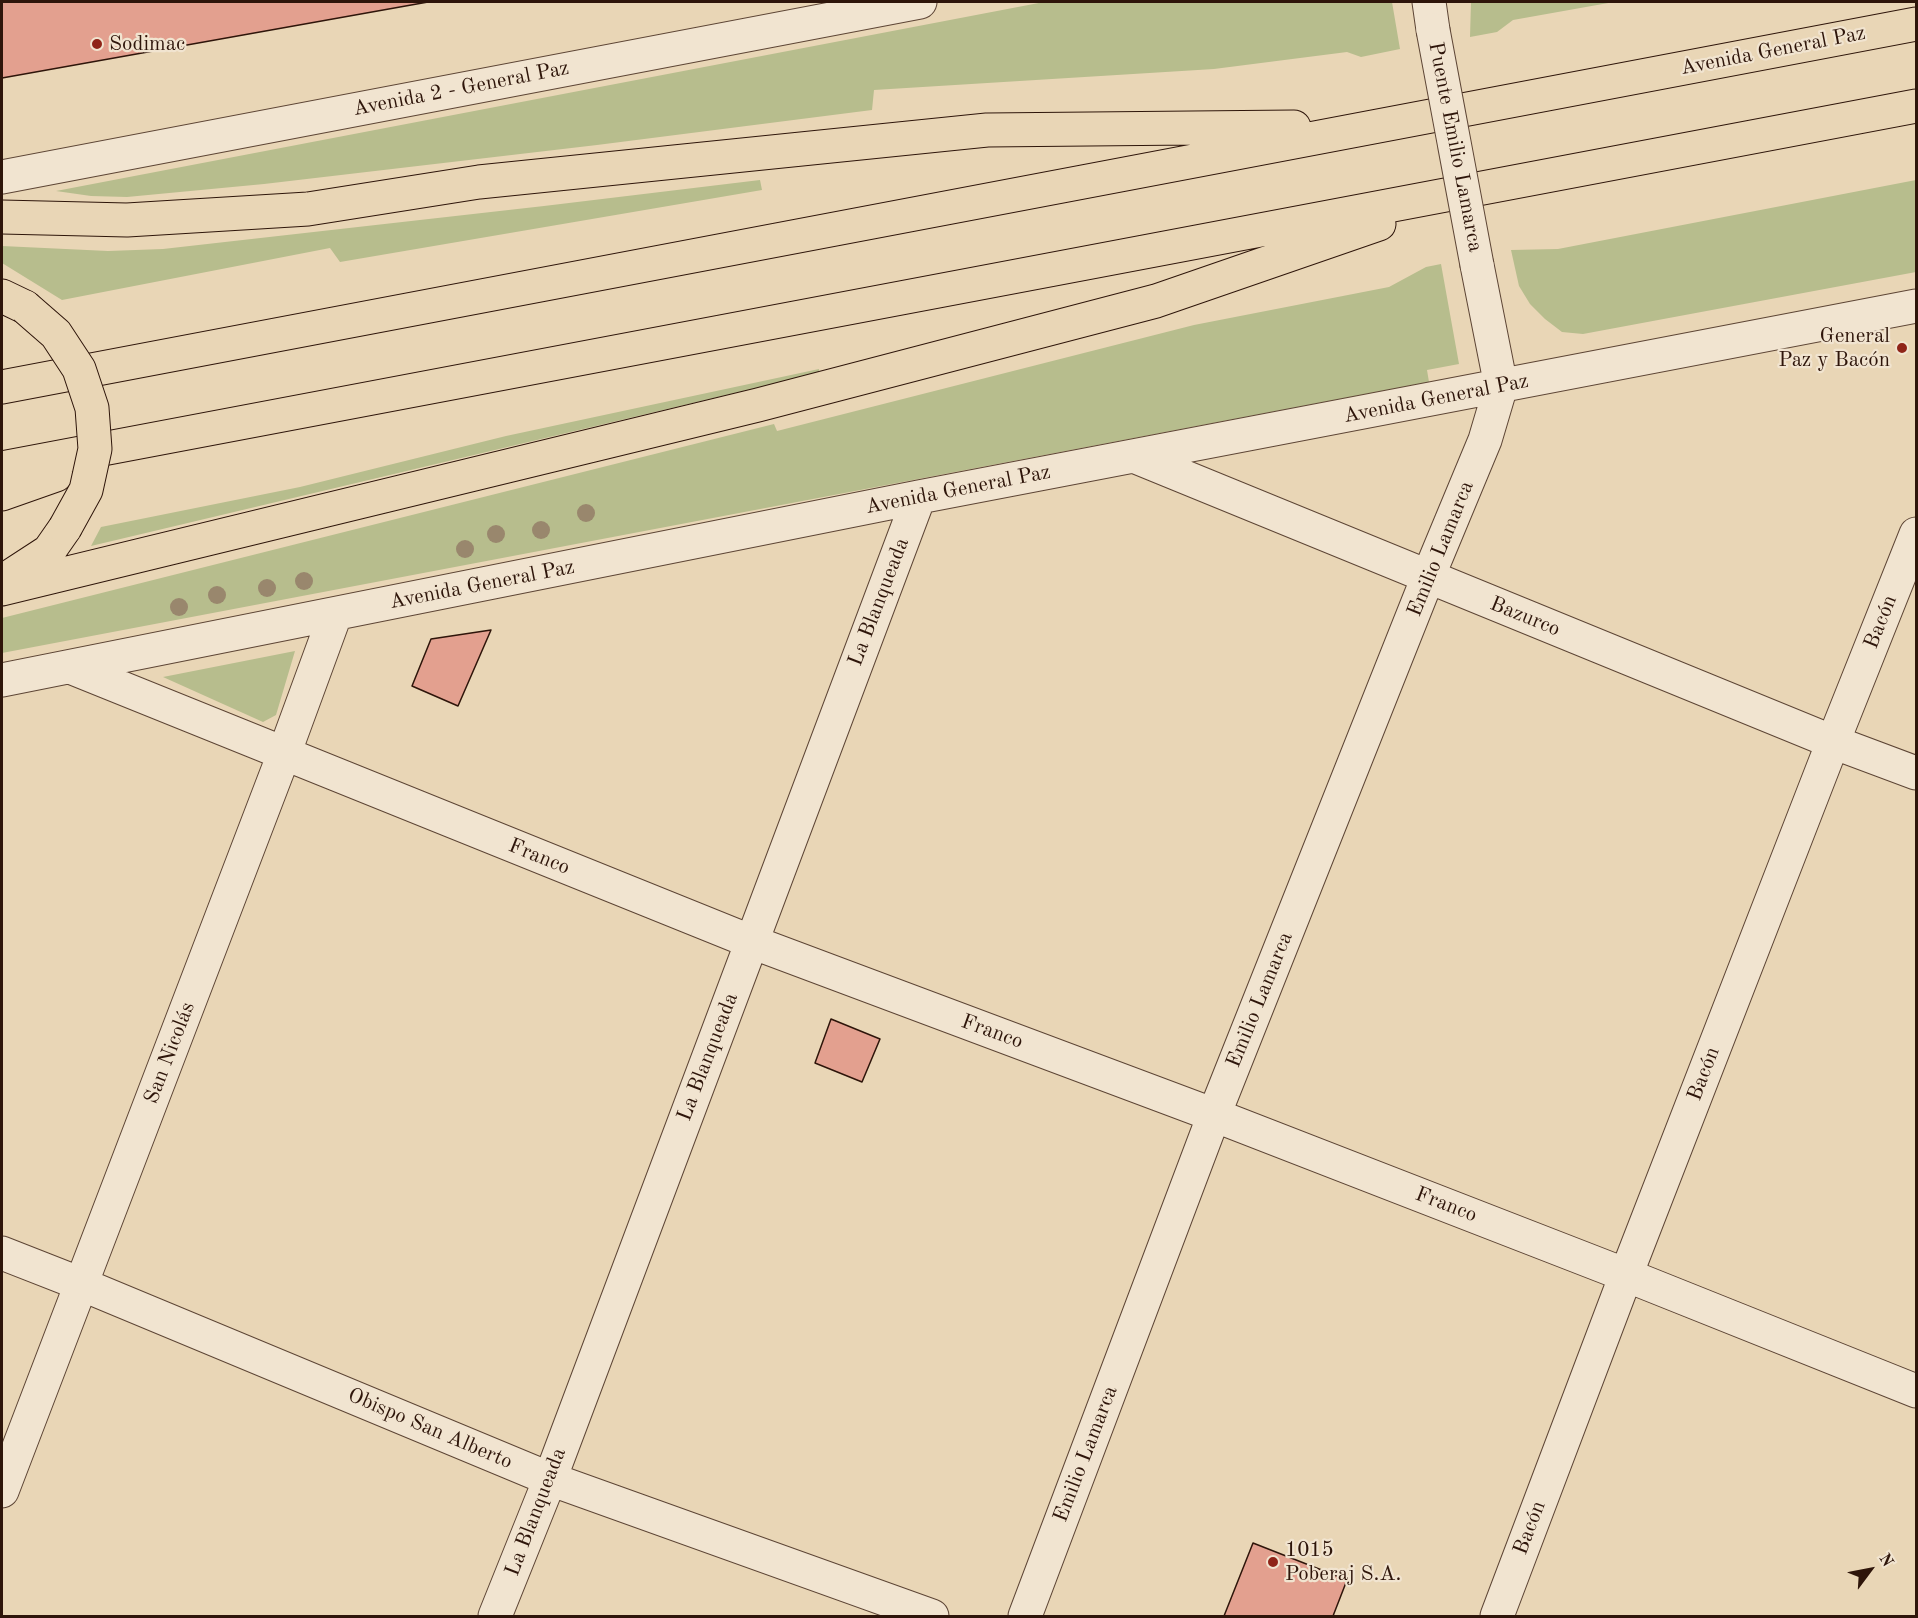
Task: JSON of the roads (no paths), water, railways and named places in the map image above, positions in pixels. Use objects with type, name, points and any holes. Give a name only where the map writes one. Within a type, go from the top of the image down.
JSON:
[{"type":"highway","name":"Avenida General Paz","points":[[2,387],[1917,24]]},
{"type":"highway","points":[[2,468],[1917,106]]},
{"type":"highway","points":[[2,217],[127,220],[308,209],[479,182],[987,130],[1380,126]]},
{"type":"highway","points":[[2,589],[758,405],[1156,301],[1487,186]]},
{"type":"highway","points":[[2,582],[48,551],[65,528],[86,490],[95,449],[92,408],[79,369],[56,334],[13,302]]},
{"type":"highway","points":[[2,494],[167,436]]},
{"type":"street","name":"Avenida 2 - General Paz","points":[[2,177],[920,2]]},
{"type":"street","name":"Puente Emilio Lamarca","points":[[1431,16],[1501,386]]},
{"type":"street","name":"Avenida General Paz","points":[[2,680],[919,497],[1917,306]]},
{"type":"street","name":"Emilio Lamarca","points":[[1025,1617],[1214,1115],[1428,577],[1485,440],[1501,386]]},
{"type":"street","name":"Bazurco","points":[[1136,457],[1833,742],[1917,773]]},
{"type":"street","name":"La Blanqueada","points":[[495,1617],[550,1479],[919,497]]},
{"type":"street","name":"Bacón","points":[[1497,1617],[1626,1275],[1833,742],[1917,534]]},
{"type":"street","name":"San Nicolás","points":[[2,1491],[335,615]]},
{"type":"street","name":"Franco","points":[[70,667],[752,942],[1214,1115],[1917,1391]]},
{"type":"street","name":"Obispo San Alberto","points":[[2,1253],[550,1479],[932,1617]]},
{"type":"place","name":"Sodimac","points":[[97,44]]},
{"type":"place","name":"General Paz y Bacón","points":[[1902,348]]},
{"type":"place","name":"1015 Poberaj S.A.","points":[[1273,1562]]}]
